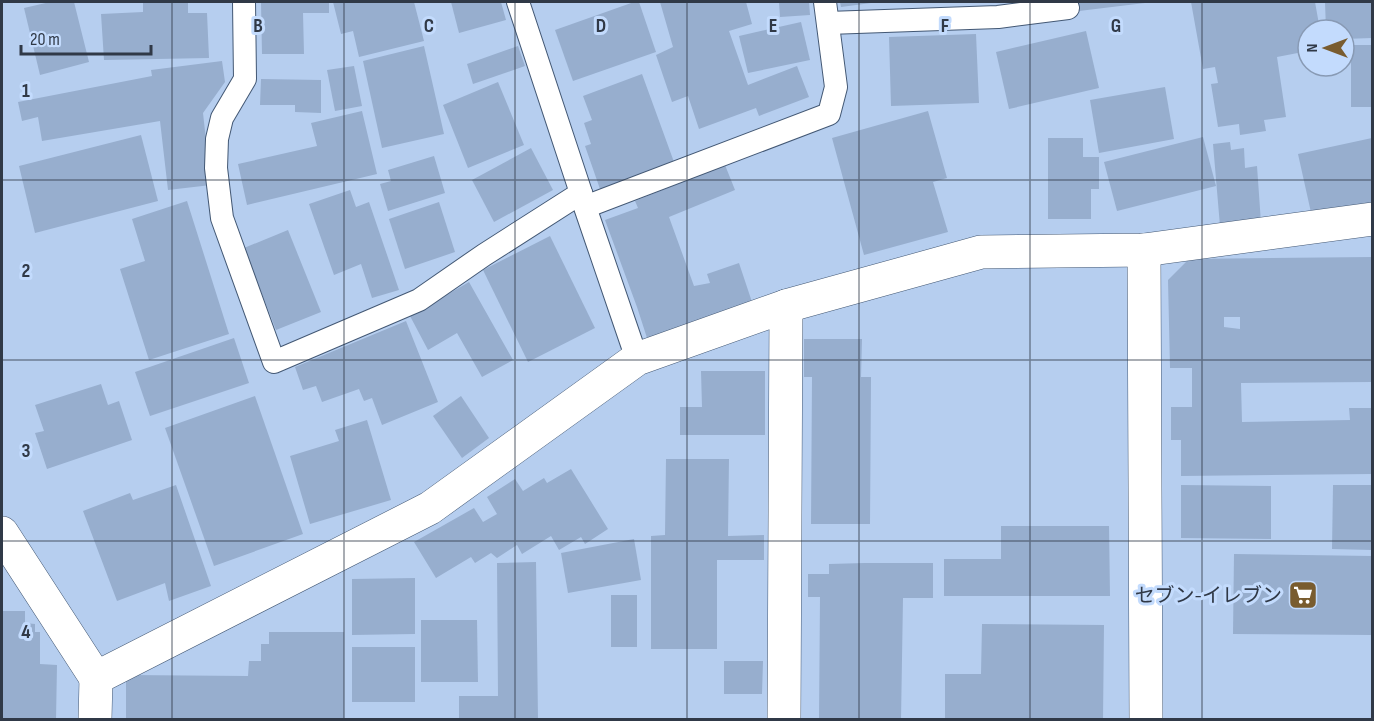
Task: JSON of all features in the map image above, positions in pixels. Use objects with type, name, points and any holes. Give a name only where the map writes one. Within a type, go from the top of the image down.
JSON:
[{"type":"street","points":[[96,678],[430,508],[638,359],[786,306],[981,252],[1144,250],[1372,219]]},
{"type":"street","points":[[1144,250],[1146,720]]},
{"type":"street","points":[[784,720],[786,306]]},
{"type":"street","points":[[2,533],[96,678],[95,720]]},
{"type":"lane","points":[[244,2],[245,79],[222,118],[217,139],[216,168],[222,218],[274,362],[419,300],[484,255],[583,200],[829,114],[836,87],[826,12],[998,17],[1068,8]]},
{"type":"lane","points":[[518,2],[638,359]]},
{"type":"building","points":[[50,2],[74,2],[89,62],[40,75],[24,8]]},
{"type":"building","points":[[143,2],[188,2],[188,13],[207,13],[209,58],[104,60],[101,14],[143,12]]},
{"type":"building","points":[[261,2],[329,2],[329,13],[303,13],[304,54],[262,54]]},
{"type":"building","points":[[333,2],[414,2],[424,41],[359,57],[353,31],[341,34]]},
{"type":"building","points":[[451,2],[501,2],[506,20],[459,33]]},
{"type":"building","points":[[639,2],[656,52],[573,81],[555,30]]},
{"type":"building","points":[[660,2],[746,2],[752,24],[729,31],[748,85],[797,66],[809,97],[759,116],[756,108],[699,129],[688,96],[672,102],[656,55],[673,47]]},
{"type":"building","points":[[779,2],[809,2],[810,15],[780,17]]},
{"type":"building","points":[[840,2],[871,2],[871,3],[841,7]]},
{"type":"building","points":[[1078,2],[1145,2],[1145,3],[1079,11]]},
{"type":"building","points":[[1191,2],[1315,2],[1318,18],[1296,18],[1296,53],[1277,57],[1286,117],[1264,120],[1266,131],[1240,135],[1239,124],[1218,127],[1211,84],[1218,83],[1215,67],[1203,69]]},
{"type":"building","points":[[1325,2],[1372,2],[1372,38],[1356,39],[1356,18],[1326,18]]},
{"type":"building","points":[[801,22],[810,60],[748,73],[739,36]]},
{"type":"building","points":[[1086,31],[1099,88],[1009,109],[996,52]]},
{"type":"building","points":[[976,34],[979,103],[891,106],[889,37]]},
{"type":"building","points":[[1356,45],[1372,45],[1372,107],[1351,107],[1351,78],[1356,78]]},
{"type":"building","points":[[424,46],[444,134],[382,148],[363,61]]},
{"type":"building","points":[[518,46],[525,66],[473,84],[467,64]]},
{"type":"building","points":[[222,61],[225,82],[203,113],[211,185],[168,190],[160,121],[42,141],[38,117],[22,121],[18,102],[152,76],[151,70]]},
{"type":"building","points":[[354,66],[362,106],[335,111],[327,70]]},
{"type":"building","points":[[642,74],[674,162],[600,189],[585,146],[591,144],[584,123],[592,120],[583,96]]},
{"type":"building","points":[[261,79],[321,80],[321,113],[295,112],[295,105],[260,105]]},
{"type":"building","points":[[498,82],[524,145],[468,168],[443,105]]},
{"type":"building","points":[[1165,87],[1174,139],[1099,153],[1090,100]]},
{"type":"building","points":[[362,111],[377,174],[247,205],[238,164],[317,146],[311,123]]},
{"type":"building","points":[[928,111],[947,178],[933,182],[948,232],[864,255],[832,138]]},
{"type":"building","points":[[141,135],[158,201],[35,233],[19,166]]},
{"type":"building","points":[[1203,137],[1216,186],[1117,211],[1104,162]]},
{"type":"building","points":[[1048,138],[1083,138],[1083,157],[1099,157],[1099,189],[1091,189],[1091,219],[1048,219]]},
{"type":"building","points":[[1372,138],[1372,204],[1312,217],[1298,154]]},
{"type":"building","points":[[1230,142],[1231,150],[1244,148],[1245,168],[1257,166],[1261,223],[1220,226],[1213,144]]},
{"type":"building","points":[[531,148],[553,190],[494,222],[472,180]]},
{"type":"building","points":[[434,156],[445,193],[388,211],[380,184],[391,181],[388,170]]},
{"type":"building","points":[[725,165],[735,190],[669,217],[694,286],[710,283],[707,274],[739,263],[753,305],[648,341],[605,220],[638,208],[635,201]]},
{"type":"building","points":[[350,190],[356,207],[369,202],[399,290],[372,298],[361,264],[334,275],[309,204]]},
{"type":"building","points":[[187,201],[229,334],[149,360],[120,269],[145,261],[132,219]]},
{"type":"building","points":[[439,202],[455,252],[405,269],[389,219]]},
{"type":"building","points":[[288,230],[321,312],[276,330],[244,248]]},
{"type":"building","points":[[550,236],[595,328],[528,362],[483,270]]},
{"type":"building","points":[[1372,257],[1372,382],[1241,383],[1242,422],[1350,420],[1349,408],[1372,408],[1372,474],[1181,476],[1181,440],[1171,440],[1171,407],[1192,407],[1192,368],[1170,368],[1168,280],[1189,259]],"holes":[[[1224,317],[1240,317],[1240,329],[1224,327]]]},
{"type":"building","points":[[469,282],[513,360],[482,377],[457,333],[428,350],[410,316]]},
{"type":"building","points":[[406,321],[438,402],[382,425],[372,398],[364,401],[359,389],[322,402],[316,386],[303,390],[295,367]]},
{"type":"building","points":[[234,338],[249,383],[150,416],[135,372]]},
{"type":"building","points":[[804,339],[862,339],[861,377],[871,377],[870,524],[811,524],[812,377],[804,377]]},
{"type":"building","points":[[701,371],[765,371],[765,435],[680,435],[680,407],[702,407]]},
{"type":"building","points":[[101,384],[108,405],[119,401],[132,440],[47,469],[35,433],[44,431],[35,405]]},
{"type":"building","points":[[255,396],[303,534],[214,566],[165,428]]},
{"type":"building","points":[[461,396],[489,438],[462,458],[433,416]]},
{"type":"building","points":[[367,420],[391,500],[310,524],[290,456],[339,441],[335,430]]},
{"type":"building","points":[[666,459],[729,459],[728,536],[764,535],[764,560],[717,560],[717,649],[651,649],[651,536],[665,535]]},
{"type":"building","points":[[571,469],[608,529],[585,544],[581,537],[559,550],[551,536],[522,554],[517,545],[497,558],[491,553],[475,563],[471,557],[436,578],[414,542],[474,508],[483,522],[497,514],[487,497],[515,479],[523,491],[544,478],[547,483]]},
{"type":"building","points":[[176,485],[211,586],[169,601],[165,583],[117,601],[83,511],[130,493],[133,500]]},
{"type":"building","points":[[1181,485],[1271,486],[1271,539],[1181,538]]},
{"type":"building","points":[[1333,485],[1372,485],[1372,550],[1332,549]]},
{"type":"building","points":[[1001,526],[1109,526],[1110,596],[944,596],[944,559],[1001,559]]},
{"type":"building","points":[[634,539],[641,580],[568,593],[561,553]]},
{"type":"building","name":"セブン-イレブン","points":[[1234,554],[1372,556],[1371,635],[1233,634]]},
{"type":"building","points":[[536,562],[538,720],[459,720],[459,696],[498,696],[497,563]]},
{"type":"building","points":[[933,563],[933,598],[903,598],[901,720],[819,720],[820,597],[808,597],[808,574],[829,574],[829,564]]},
{"type":"building","points":[[415,578],[415,634],[352,635],[352,579]]},
{"type":"building","points":[[611,595],[637,595],[637,647],[611,647]]},
{"type":"building","points":[[2,611],[25,611],[25,623],[35,624],[35,632],[40,632],[40,664],[57,665],[56,720],[2,720]]},
{"type":"building","points":[[421,620],[477,620],[478,682],[421,682]]},
{"type":"building","points":[[982,624],[1104,625],[1103,720],[945,720],[945,674],[981,674]]},
{"type":"building","points":[[269,632],[344,632],[344,720],[126,720],[126,675],[248,676],[249,661],[261,661],[261,644],[269,644]]},
{"type":"building","points":[[352,647],[415,647],[415,702],[352,702]]},
{"type":"building","points":[[724,661],[763,661],[762,694],[724,694]]},
{"type":"place","name":"セブン-イレブン","points":[[1303,595]]}]
